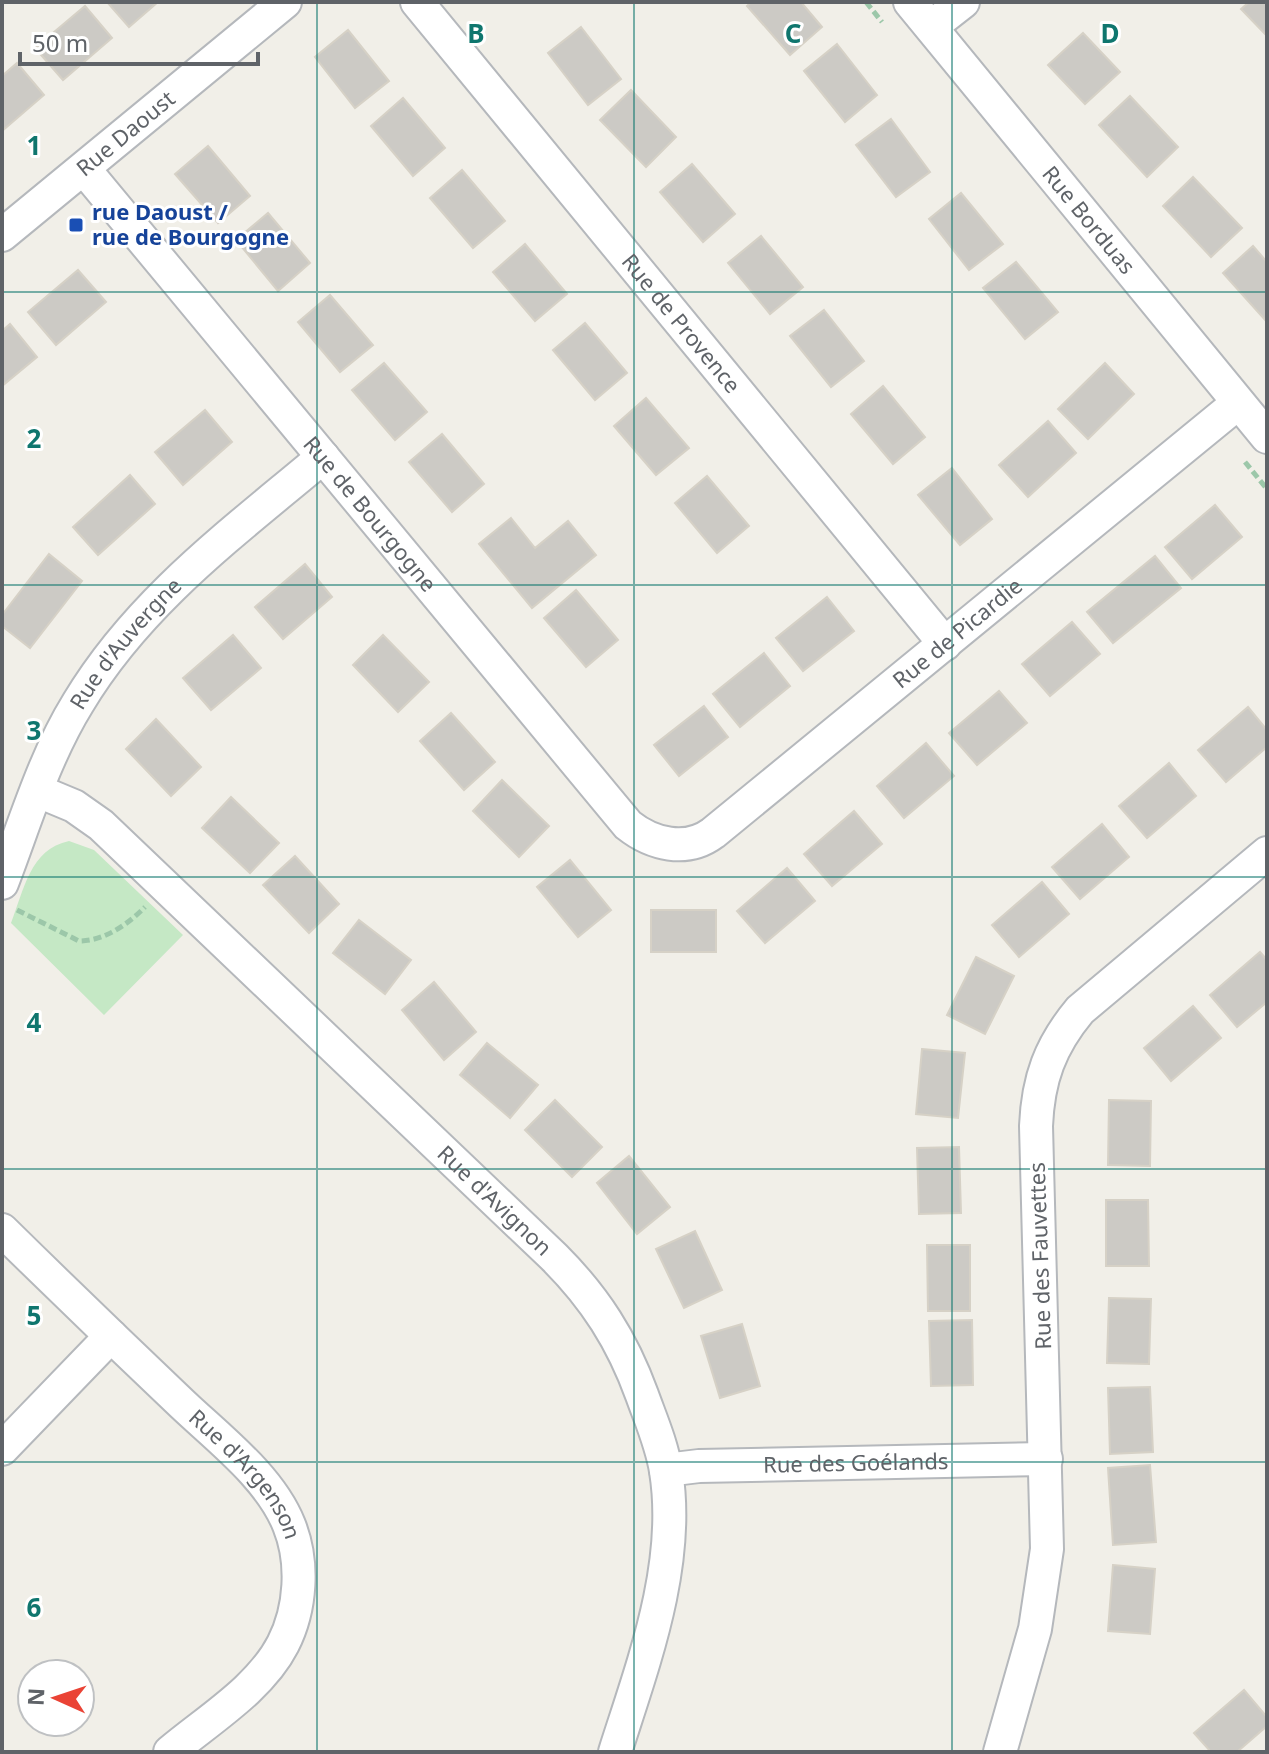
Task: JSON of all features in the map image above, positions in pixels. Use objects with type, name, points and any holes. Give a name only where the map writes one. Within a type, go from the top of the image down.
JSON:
[{"type":"street","name":"Rue Daoust","points":[[2,235],[285,2]]},
{"type":"street","name":"Rue de Provence","points":[[417,2],[945,644]]},
{"type":"street","name":"Rue Borduas","points":[[910,2],[1267,437]]},
{"type":"street","points":[[931,27],[963,2]]},
{"type":"street","name":"Rue de Bourgogne","points":[[84,169],[628,825],[638,833],[668,844]]},
{"type":"street","name":"Rue de Picardie","points":[[668,844],[698,842],[713,833],[1238,403]]},
{"type":"street","name":"Rue d'Auvergne","points":[[9,896],[38,791],[76,705],[136,623],[173,583],[323,457]]},
{"type":"street","name":"Rue d'Avignon","points":[[38,791],[74,806],[101,825],[580,1283],[621,1344],[648,1410],[666,1470],[667,1541],[659,1601],[615,1752]]},
{"type":"street","name":"Rue des Fauvettes","points":[[1000,1752],[1029,1654],[1045,1577],[1046,1459],[1036,1126],[1040,1080],[1047,1058],[1067,1026],[1097,994],[1267,853]]},
{"type":"street","name":"Rue d'Argenson","points":[[2,1230],[261,1482],[279,1505],[296,1551],[299,1573],[293,1619],[271,1663],[170,1752]]},
{"type":"street","points":[[2,1449],[111,1336]]},
{"type":"street","name":"Rue des Goélands","points":[[666,1470],[699,1466],[1046,1459]]},
{"type":"path","points":[[1242,458],[1267,489]]},
{"type":"path","points":[[9,896],[79,941],[87,941],[122,927],[150,903]]},
{"type":"green space","points":[[69,841],[94,850],[183,935],[104,1015],[11,923],[37,862],[56,845]]},
{"type":"building","points":[[107,2],[158,2],[129,27]]},
{"type":"building","points":[[751,2],[801,2],[822,27],[790,55],[747,6]]},
{"type":"building","points":[[1249,2],[1267,2],[1267,36],[1241,9]]},
{"type":"building","points":[[85,6],[112,38],[63,80],[35,48]]},
{"type":"building","points":[[581,27],[621,79],[588,105],[548,53]]},
{"type":"building","points":[[348,30],[389,81],[355,108],[315,57]]},
{"type":"building","points":[[1083,33],[1120,72],[1085,104],[1048,65]]},
{"type":"building","points":[[837,44],[877,95],[845,122],[804,71]]},
{"type":"building","points":[[17,63],[44,95],[2,131],[2,76]]},
{"type":"building","points":[[631,90],[676,137],[646,167],[600,120]]},
{"type":"building","points":[[1130,96],[1178,147],[1147,177],[1099,125]]},
{"type":"building","points":[[403,98],[445,148],[413,176],[371,126]]},
{"type":"building","points":[[891,119],[930,172],[896,197],[856,145]]},
{"type":"building","points":[[208,146],[250,196],[218,223],[175,174]]},
{"type":"building","points":[[692,164],[735,214],[703,242],[660,192]]},
{"type":"building","points":[[462,170],[505,221],[473,248],[430,198]]},
{"type":"building","points":[[1193,177],[1242,228],[1211,257],[1163,206]]},
{"type":"building","points":[[961,193],[1003,244],[969,270],[929,219]]},
{"type":"building","points":[[268,213],[310,263],[278,291],[236,240]]},
{"type":"building","points":[[761,236],[803,287],[770,314],[728,263]]},
{"type":"building","points":[[525,244],[567,294],[535,321],[493,272]]},
{"type":"building","points":[[1253,246],[1267,262],[1266,321],[1223,273]]},
{"type":"building","points":[[1016,262],[1058,312],[1025,339],[983,288]]},
{"type":"building","points":[[78,270],[106,302],[56,345],[28,312]]},
{"type":"building","points":[[330,295],[373,345],[340,372],[298,322]]},
{"type":"building","points":[[824,310],[864,361],[831,387],[790,336]]},
{"type":"building","points":[[585,323],[627,373],[595,400],[553,350]]},
{"type":"building","points":[[10,324],[37,357],[2,386],[2,331]]},
{"type":"building","points":[[384,363],[427,412],[395,440],[352,390]]},
{"type":"building","points":[[1105,363],[1134,394],[1088,439],[1058,409]]},
{"type":"building","points":[[883,386],[925,437],[893,464],[851,414]]},
{"type":"building","points":[[646,398],[689,448],[656,475],[614,426]]},
{"type":"building","points":[[205,410],[232,442],[183,485],[155,452]]},
{"type":"building","points":[[1048,421],[1076,453],[1028,497],[999,465]]},
{"type":"building","points":[[442,434],[484,484],[452,512],[409,462]]},
{"type":"building","points":[[952,468],[992,519],[960,545],[918,495]]},
{"type":"building","points":[[130,475],[155,504],[98,555],[73,527]]},
{"type":"building","points":[[707,476],[749,526],[717,553],[675,503]]},
{"type":"building","points":[[1215,505],[1242,537],[1192,579],[1165,547]]},
{"type":"building","points":[[511,518],[535,548],[568,521],[596,555],[532,608],[479,544]]},
{"type":"building","points":[[49,554],[82,581],[30,648],[2,626],[2,615]]},
{"type":"building","points":[[1155,556],[1181,588],[1113,643],[1087,612]]},
{"type":"building","points":[[305,564],[332,597],[283,639],[255,607]]},
{"type":"building","points":[[576,590],[618,640],[586,667],[544,618]]},
{"type":"building","points":[[827,597],[854,631],[803,671],[776,638]]},
{"type":"building","points":[[1072,622],[1100,654],[1050,696],[1022,664]]},
{"type":"building","points":[[233,635],[261,668],[211,710],[183,678]]},
{"type":"building","points":[[383,635],[429,682],[398,712],[353,665]]},
{"type":"building","points":[[764,653],[790,686],[740,727],[713,694]]},
{"type":"building","points":[[999,691],[1027,723],[977,765],[949,733]]},
{"type":"building","points":[[704,706],[728,737],[679,776],[654,745]]},
{"type":"building","points":[[1248,707],[1267,730],[1267,747],[1226,782],[1198,750]]},
{"type":"building","points":[[451,713],[495,762],[464,790],[420,741]]},
{"type":"building","points":[[156,719],[201,767],[171,796],[126,749]]},
{"type":"building","points":[[926,743],[954,776],[904,818],[877,786]]},
{"type":"building","points":[[1169,763],[1196,796],[1147,838],[1119,806]]},
{"type":"building","points":[[502,780],[549,826],[519,857],[473,811]]},
{"type":"building","points":[[231,797],[279,843],[250,873],[202,828]]},
{"type":"building","points":[[854,811],[882,844],[832,886],[804,854]]},
{"type":"building","points":[[1102,824],[1129,857],[1080,899],[1052,867]]},
{"type":"building","points":[[295,856],[339,904],[309,933],[263,885]]},
{"type":"building","points":[[570,860],[611,910],[578,937],[537,887]]},
{"type":"building","points":[[787,868],[815,901],[765,943],[737,911]]},
{"type":"building","points":[[1042,882],[1069,914],[1019,957],[992,925]]},
{"type":"building","points":[[651,910],[716,910],[716,952],[651,952]]},
{"type":"building","points":[[359,920],[411,960],[385,994],[333,953]]},
{"type":"building","points":[[1260,952],[1267,960],[1267,1002],[1237,1027],[1210,995]]},
{"type":"building","points":[[976,957],[1014,976],[985,1034],[947,1015]]},
{"type":"building","points":[[434,982],[476,1032],[444,1060],[402,1010]]},
{"type":"building","points":[[1193,1006],[1221,1038],[1171,1081],[1144,1048]]},
{"type":"building","points":[[487,1043],[538,1085],[510,1118],[460,1075]]},
{"type":"building","points":[[922,1049],[965,1053],[958,1118],[916,1114]]},
{"type":"building","points":[[555,1100],[602,1147],[572,1177],[525,1130]]},
{"type":"building","points":[[1109,1100],[1151,1101],[1150,1166],[1108,1165]]},
{"type":"building","points":[[959,1147],[961,1213],[919,1214],[917,1148]]},
{"type":"building","points":[[629,1156],[670,1207],[637,1234],[597,1183]]},
{"type":"building","points":[[1106,1200],[1148,1200],[1149,1266],[1106,1266]]},
{"type":"building","points":[[695,1231],[722,1290],[684,1308],[656,1249]]},
{"type":"building","points":[[927,1245],[970,1245],[970,1311],[928,1311]]},
{"type":"building","points":[[1109,1298],[1151,1299],[1149,1364],[1107,1363]]},
{"type":"building","points":[[972,1320],[973,1385],[931,1386],[929,1321]]},
{"type":"building","points":[[742,1324],[760,1386],[720,1398],[701,1336]]},
{"type":"building","points":[[1150,1387],[1153,1452],[1110,1454],[1108,1388]]},
{"type":"building","points":[[1150,1465],[1156,1542],[1113,1545],[1108,1468]]},
{"type":"building","points":[[1113,1565],[1155,1569],[1150,1634],[1108,1631]]},
{"type":"building","points":[[1244,1690],[1267,1717],[1267,1726],[1237,1752],[1211,1752],[1194,1733]]},
{"type":"place","name":"rue Daoust / rue de Bourgogne","points":[[76,225]]}]
